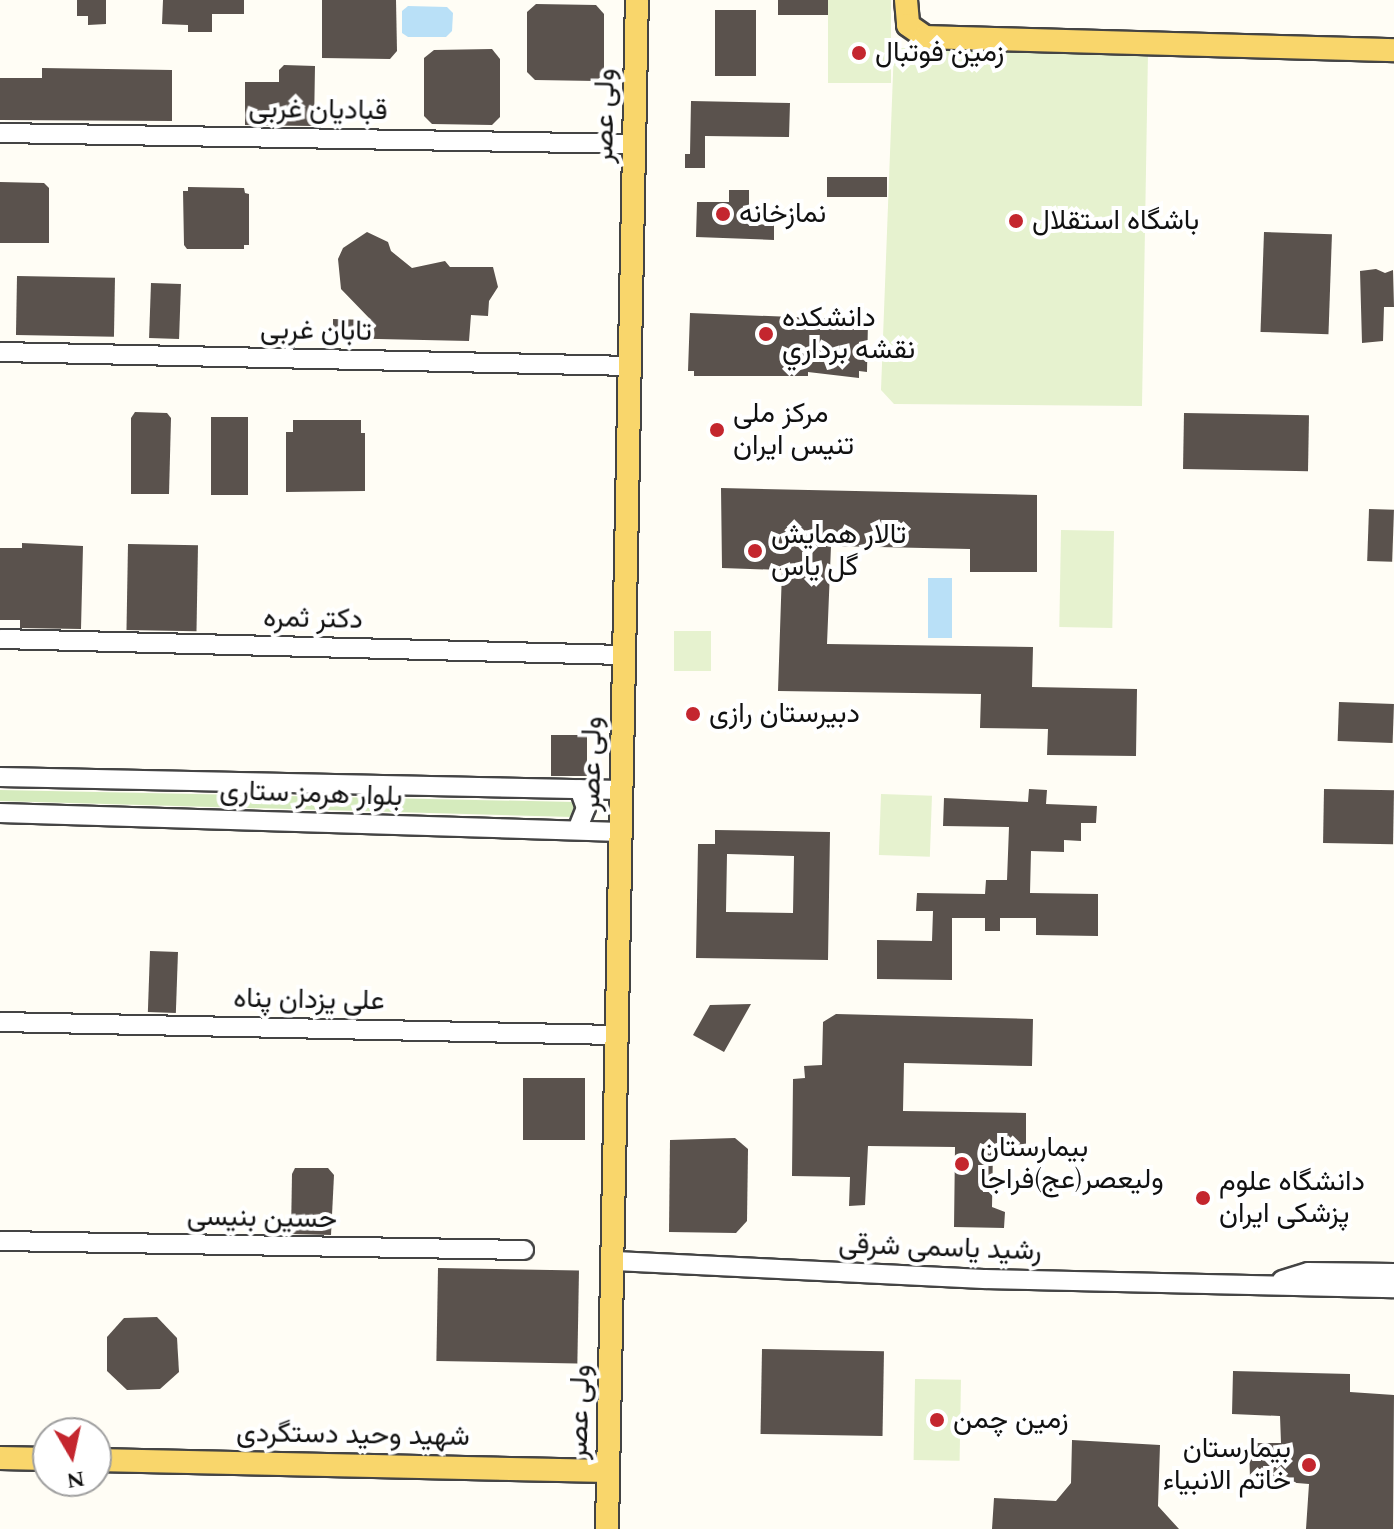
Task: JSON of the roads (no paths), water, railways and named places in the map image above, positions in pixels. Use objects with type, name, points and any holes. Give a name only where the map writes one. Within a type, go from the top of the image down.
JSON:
[{"type":"main road","name":"ولی عصر","points":[[607,1529],[637,0]]},
{"type":"main road","points":[[906,0],[908,25],[925,37],[1394,50]]},
{"type":"main road","points":[[0,1458],[32,1459]]},
{"type":"main road","name":"شهید وحید دستگردی","points":[[112,1460],[608,1471]]},
{"type":"street","name":"قبادیان غربی","points":[[0,133],[634,144]]},
{"type":"street","name":"تابان غربی","points":[[0,352],[630,366]]},
{"type":"street","name":"دکتر ثمره","points":[[0,639],[624,655]]},
{"type":"street","name":"بلوار هرمز ستاری","points":[[0,777],[622,790]]},
{"type":"street","points":[[577,830],[586,808],[579,789]]},
{"type":"street","name":"بلوار هرمز ستاری","points":[[0,813],[621,832]]},
{"type":"street","name":"علی یزدان پناه","points":[[0,1022],[617,1035]]},
{"type":"street","name":"حسین بنیسی","points":[[0,1241],[524,1250]]},
{"type":"street","name":"رشید یاسمی شرقی","points":[[614,1261],[985,1279],[1394,1288]]},
{"type":"street","name":"رشید یاسمی شرقی","points":[[1264,1286],[1308,1272],[1394,1273]]},
{"type":"water","points":[[408,6],[447,7],[453,13],[452,31],[446,37],[408,37],[402,33],[402,11]]},
{"type":"water","points":[[928,578],[952,578],[952,638],[928,638]]},
{"type":"place","name":"زمین فوتبال","points":[[859,53]]},
{"type":"place","name":"نمازخانه","points":[[723,214]]},
{"type":"place","name":"باشگاه استقلال","points":[[1016,221]]},
{"type":"place","name":"دانشكده نقشه برداري","points":[[766,334]]},
{"type":"place","name":"مرکز ملی تنیس ایران","points":[[717,430]]},
{"type":"place","name":"تالار همایش گل یاس","points":[[755,551]]},
{"type":"place","name":"دبیرستان رازی","points":[[693,714]]},
{"type":"place","name":"بیمارستان ولیعصر(عج)فراجا","points":[[962,1164]]},
{"type":"place","name":"دانشگاه علوم پزشکی ایران","points":[[1203,1198]]},
{"type":"place","name":"زمین چمن","points":[[937,1420]]},
{"type":"place","name":"بیمارستان خاتم الانبیاء","points":[[1309,1465]]}]
